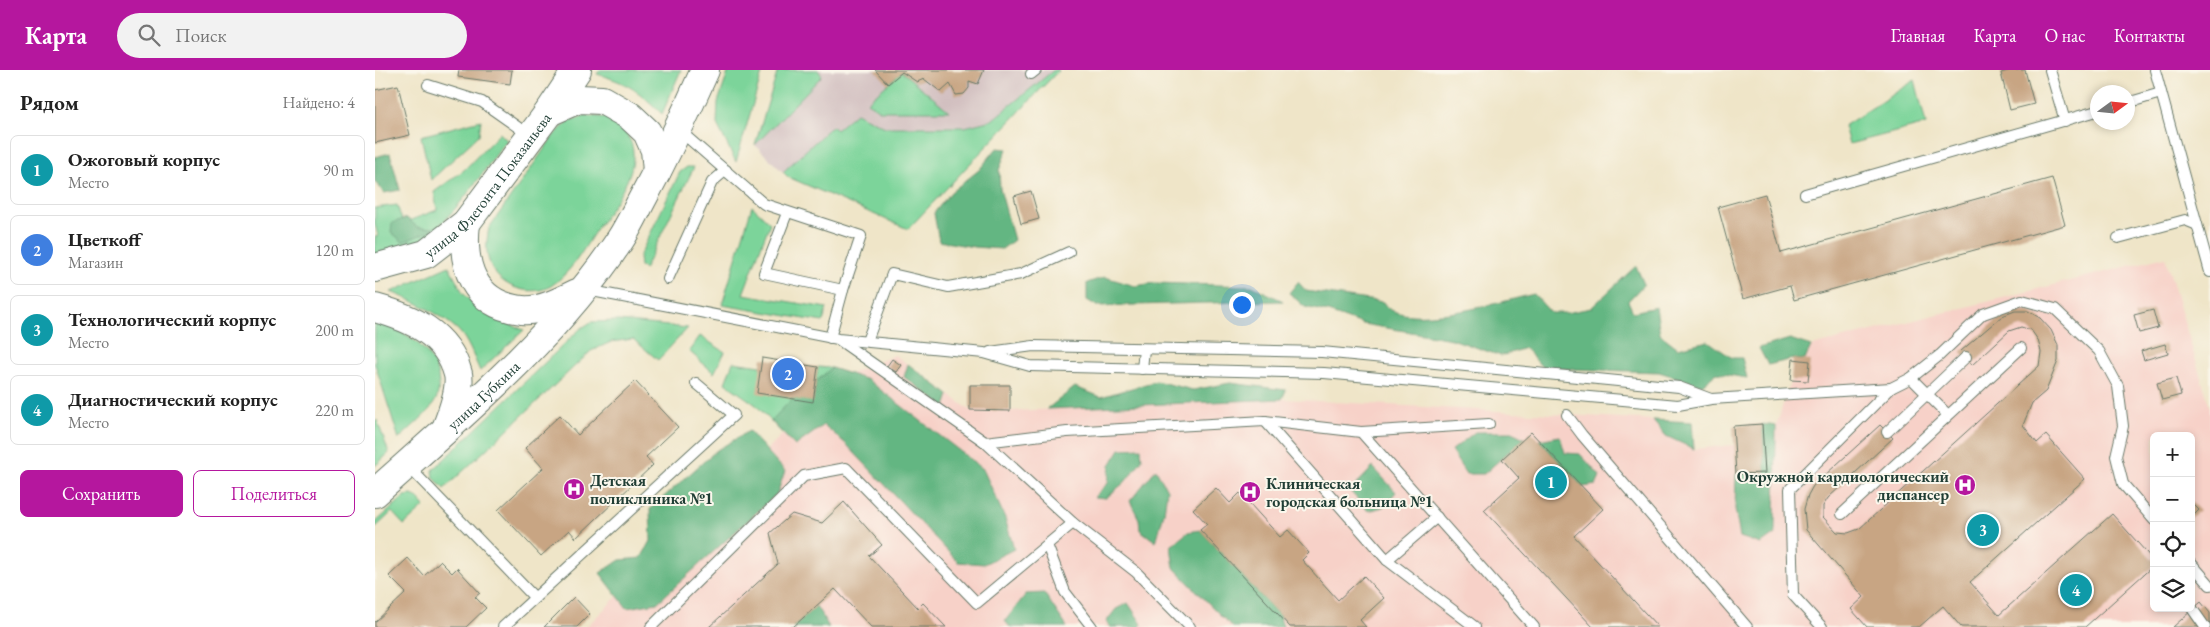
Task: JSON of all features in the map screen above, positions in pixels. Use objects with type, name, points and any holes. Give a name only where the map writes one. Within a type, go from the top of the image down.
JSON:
[{"type":"main road","name":"улица Флегонта Показаньева","points":[[375,268],[427,254],[466,224],[549,112],[577,70]]},
{"type":"main road","points":[[466,224],[464,242],[465,262],[474,281],[488,297],[503,306],[523,310],[541,308],[559,302],[583,290],[620,239],[679,130],[705,70]]},
{"type":"main road","points":[[549,112],[579,100],[602,100],[630,116],[647,132],[655,150],[657,171]]},
{"type":"main road","name":"улица Губкина","points":[[375,493],[507,372],[547,332],[583,290]]},
{"type":"main road","points":[[375,308],[403,316],[430,330],[448,353],[458,375],[455,401],[447,426]]},
{"type":"lane","points":[[2049,70],[2065,121]]},
{"type":"lane","points":[[2155,70],[2197,225],[2206,244],[2210,272]]},
{"type":"lane","points":[[429,85],[482,102],[530,136]]},
{"type":"lane","points":[[2135,101],[2161,93]]},
{"type":"lane","points":[[1805,194],[2090,113]]},
{"type":"lane","points":[[679,130],[764,204],[861,236],[843,290],[834,338]]},
{"type":"lane","points":[[669,279],[711,182],[726,170]]},
{"type":"lane","points":[[787,213],[764,273],[843,290]]},
{"type":"lane","points":[[2118,238],[2185,220],[2197,225]]},
{"type":"lane","points":[[867,341],[892,274],[948,287],[1021,274],[1069,252]]},
{"type":"lane","points":[[583,290],[834,338],[984,352],[1030,366],[1324,373],[1678,405],[1711,398],[1891,388]]},
{"type":"lane","points":[[1822,627],[1793,595],[1790,489],[1891,388],[1911,378],[1940,355],[1983,314],[2022,300],[2055,310],[2099,351],[2118,386],[2123,426],[2116,456],[2123,484],[2150,515]]},
{"type":"lane","points":[[834,338],[985,442],[1073,523],[1136,572],[1190,627]]},
{"type":"lane","points":[[984,352],[1033,346],[1322,352],[1679,387],[1711,398]]},
{"type":"lane","points":[[1142,369],[1144,348]]},
{"type":"lane","points":[[1842,514],[2021,348]]},
{"type":"lane","points":[[1887,432],[1966,357]]},
{"type":"lane","points":[[1911,378],[1948,416]]},
{"type":"lane","points":[[503,627],[734,415],[696,383]]},
{"type":"lane","points":[[1567,415],[1581,435],[1741,625]]},
{"type":"lane","points":[[985,442],[1067,432],[1265,421],[1361,432],[1489,424]]},
{"type":"lane","points":[[1265,421],[1387,560],[1475,627]]},
{"type":"lane","points":[[1361,432],[1534,627]]},
{"type":"lane","points":[[406,464],[535,598]]},
{"type":"lane","points":[[651,627],[804,476],[846,468],[977,603],[1073,523]]},
{"type":"lane","points":[[1387,560],[1437,517]]},
{"type":"lane","points":[[1047,545],[1065,592],[1092,627]]},
{"type":"lane","points":[[2194,567],[2210,586]]},
{"type":"lane","points":[[2195,612],[2205,627]]},
{"type":"shaded area","points":[[778,70],[1059,70],[908,229],[788,177],[755,145]]},
{"type":"shaded area","name":"Клиническая городская больница №1","points":[[2165,257],[2210,408],[2210,627],[586,627],[840,378],[895,355],[970,410],[1010,411],[1282,399],[1692,422],[1695,449],[1734,445],[1733,426],[1762,424],[1776,426],[1791,380],[1793,348],[1812,346]]},
{"type":"green space","points":[[600,70],[681,70],[662,114],[647,99],[633,89],[597,74]]},
{"type":"green space","points":[[729,70],[755,70],[762,73],[736,162],[717,124],[718,102]]},
{"type":"green space","points":[[778,70],[818,70],[822,76],[755,145]]},
{"type":"green space","points":[[1054,70],[1059,70],[908,229],[788,177],[783,172],[832,126],[836,130],[856,113],[885,127],[965,127],[992,120]]},
{"type":"green space","points":[[902,72],[949,111],[881,111],[867,102]]},
{"type":"green space","points":[[1915,80],[1926,124],[1849,144],[1844,126]]},
{"type":"green space","points":[[586,116],[603,117],[614,121],[631,142],[633,154],[632,168],[627,181],[620,195],[565,275],[551,286],[543,289],[535,291],[518,289],[503,281],[492,268],[487,248],[489,228],[554,135],[569,121]]},
{"type":"green space","points":[[481,120],[479,135],[431,180],[421,136]]},
{"type":"green space","points":[[500,133],[507,140],[465,196],[441,224],[416,243],[375,254],[375,237],[378,236],[375,224],[375,208],[397,205],[403,223],[437,210],[434,192],[464,170]]},
{"type":"green space","points":[[997,148],[1007,149],[999,170],[1000,189],[1014,240],[1002,249],[974,247],[939,241],[934,213],[951,192],[979,170]]},
{"type":"green space","points":[[390,153],[400,190],[384,193],[375,182],[375,157]]},
{"type":"green space","points":[[687,167],[694,167],[644,270],[640,266],[639,257],[680,172]]},
{"type":"green space","points":[[752,206],[770,223],[743,294],[827,308],[823,322],[722,305]]},
{"type":"green space","points":[[407,218],[417,227],[437,228],[403,242],[391,232],[392,223]]},
{"type":"green space","points":[[449,266],[463,293],[484,314],[524,330],[480,371],[468,344],[458,330],[426,308],[391,292]]},
{"type":"green space","points":[[1636,266],[1644,284],[1628,301],[1633,312],[1656,307],[1660,334],[1678,348],[1708,341],[1732,358],[1742,358],[1747,378],[1717,373],[1702,385],[1659,372],[1543,368],[1525,348],[1501,356],[1452,339],[1363,324],[1328,312],[1305,307],[1289,293],[1298,282],[1306,291],[1383,302],[1391,310],[1405,314],[1422,315],[1461,311],[1534,294],[1551,313],[1566,313],[1591,308]]},
{"type":"green space","points":[[1105,277],[1135,286],[1154,283],[1252,286],[1283,301],[1097,306],[1087,300],[1087,283]]},
{"type":"green space","points":[[619,321],[688,328],[658,360],[633,339],[611,342],[591,351],[444,489],[434,478],[433,470],[580,329],[591,322]]},
{"type":"green space","points":[[375,324],[388,326],[412,339],[423,348],[437,370],[439,383],[435,402],[399,439],[375,364]]},
{"type":"green space","points":[[700,336],[725,352],[714,373],[689,351]]},
{"type":"green space","points":[[1790,339],[1811,346],[1805,360],[1793,359],[1768,365],[1759,348]]},
{"type":"green space","points":[[733,362],[761,366],[813,401],[818,367],[831,368],[850,374],[783,434],[756,405],[725,383]]},
{"type":"green space","points":[[908,364],[949,395],[945,407],[904,377]]},
{"type":"green space","points":[[831,368],[868,380],[983,469],[1005,518],[1014,549],[984,564],[958,562],[846,444],[824,425],[795,446],[771,421],[793,398],[813,401],[816,382]]},
{"type":"green space","points":[[1156,381],[1193,390],[1230,383],[1286,390],[1282,399],[1047,409],[1075,387],[1101,397]]},
{"type":"green space","points":[[377,420],[389,453],[375,466],[375,421]]},
{"type":"green space","points":[[1653,420],[1692,422],[1694,449],[1666,436]]},
{"type":"green space","points":[[1762,424],[1776,426],[1775,534],[1761,544],[1740,537],[1735,509],[1736,474],[1765,473]]},
{"type":"green space","points":[[749,431],[785,471],[777,494],[657,603],[627,608],[600,573],[620,560],[641,558],[651,541],[650,509],[717,450]]},
{"type":"green space","points":[[1475,432],[1512,432],[1524,438],[1484,474],[1466,474],[1451,451]]},
{"type":"green space","points":[[1560,436],[1565,453],[1580,454],[1600,476],[1596,485],[1583,487],[1539,440]]},
{"type":"green space","points":[[1141,448],[1142,460],[1125,482],[1106,498],[1094,497],[1108,483],[1110,465],[1120,449]]},
{"type":"green space","points":[[1373,467],[1396,492],[1383,507],[1368,511],[1350,491]]},
{"type":"green space","points":[[1156,469],[1167,490],[1164,513],[1156,542],[1140,530],[1139,519],[1130,501]]},
{"type":"green space","points":[[412,495],[418,498],[425,506],[404,525],[392,512],[375,528],[375,523],[405,496]]},
{"type":"green space","points":[[1200,530],[1279,615],[1283,627],[1232,627],[1174,568],[1171,546],[1188,532]]},
{"type":"green space","points":[[1044,593],[1067,627],[1010,627],[1005,621],[1026,594]]},
{"type":"green space","points":[[1128,603],[1142,624],[1140,627],[1110,627],[1106,622],[1116,609]]},
{"type":"green space","points":[[816,606],[829,627],[793,627]]},
{"type":"building","points":[[459,70],[512,70],[510,84],[458,77]]},
{"type":"building","points":[[875,70],[984,70],[978,84],[969,81],[969,88],[964,94],[956,95],[950,84],[941,92],[924,79],[917,82],[902,72],[888,84]]},
{"type":"building","points":[[2011,70],[2025,70],[2034,104],[2010,110],[2001,73]]},
{"type":"building","points":[[398,85],[410,135],[375,143],[375,90]]},
{"type":"building","points":[[2052,178],[2065,225],[1794,300],[1790,286],[1743,299],[1718,207],[1765,194],[1781,253]]},
{"type":"building","points":[[1031,191],[1039,219],[1021,224],[1014,196]]},
{"type":"building","points":[[2153,310],[2158,328],[2139,333],[2134,315]]},
{"type":"building","points":[[2015,311],[2028,311],[2040,318],[2051,330],[2058,345],[2058,361],[2046,391],[2032,403],[2023,425],[2037,443],[2046,435],[2085,479],[1970,582],[1999,615],[2112,514],[2150,557],[2150,569],[2085,627],[1961,627],[1943,606],[1919,627],[1867,627],[1851,609],[1864,597],[1806,530],[1804,509],[1808,495],[1813,486],[1880,425],[1893,438],[1828,498],[1823,506],[1823,517],[1837,532],[1848,533],[1859,529],[2039,366],[2041,352],[2038,340],[2031,330],[2021,327],[2009,331],[1972,365],[1961,351],[2002,316]]},
{"type":"building","points":[[2165,344],[2168,353],[2144,360],[2141,351]]},
{"type":"building","points":[[762,358],[818,367],[813,402],[757,393]]},
{"type":"building","points":[[892,359],[901,365],[896,372],[887,366]]},
{"type":"building","points":[[1793,359],[1810,361],[1808,381],[1791,380]]},
{"type":"building","points":[[2176,378],[2181,395],[2162,400],[2157,383]]},
{"type":"building","name":"Детская поликлиника №1","points":[[635,381],[678,427],[646,457],[653,465],[576,538],[569,530],[541,556],[498,510],[543,468],[525,448],[560,415],[578,435]]},
{"type":"building","points":[[970,385],[1010,385],[1010,411],[970,410]]},
{"type":"building","points":[[1762,424],[1765,473],[1736,474],[1733,426]]},
{"type":"building","points":[[1531,432],[1603,509],[1574,536],[1658,627],[1593,627],[1484,510],[1519,478],[1502,459]]},
{"type":"building","points":[[1216,488],[1230,503],[1240,493],[1280,537],[1288,530],[1309,553],[1302,560],[1338,600],[1364,576],[1384,598],[1360,620],[1366,627],[1290,627],[1200,530],[1207,524],[1193,509]]},
{"type":"building","points":[[844,502],[882,545],[869,556],[918,608],[923,603],[946,627],[871,627],[835,589],[793,627],[709,627],[778,564],[770,533],[792,514],[822,523]]},
{"type":"building","points":[[2195,506],[2199,510],[2195,514]]},
{"type":"building","points":[[408,558],[424,576],[440,561],[452,573],[457,568],[480,593],[475,597],[486,608],[466,627],[375,627],[375,622],[406,593],[389,576]]},
{"type":"building","points":[[574,597],[590,614],[577,627],[544,627]]},
{"type":"building","points":[[2201,602],[2210,613],[2210,627],[2173,627],[2190,612],[2195,612],[2195,607]]},
{"type":"place","name":"Цветкоff","points":[[788,374]]},
{"type":"place","name":"Ожоговый корпус","points":[[1551,482]]},
{"type":"place","name":"Окружной кардиологический диспансер","points":[[1965,485]]},
{"type":"place","name":"Детская поликлиника №1","points":[[574,489]]},
{"type":"place","name":"Клиническая городская больница №1","points":[[1250,492]]},
{"type":"place","name":"Технологический корпус","points":[[1983,530]]},
{"type":"place","name":"Диагностический корпус","points":[[2076,590]]}]
